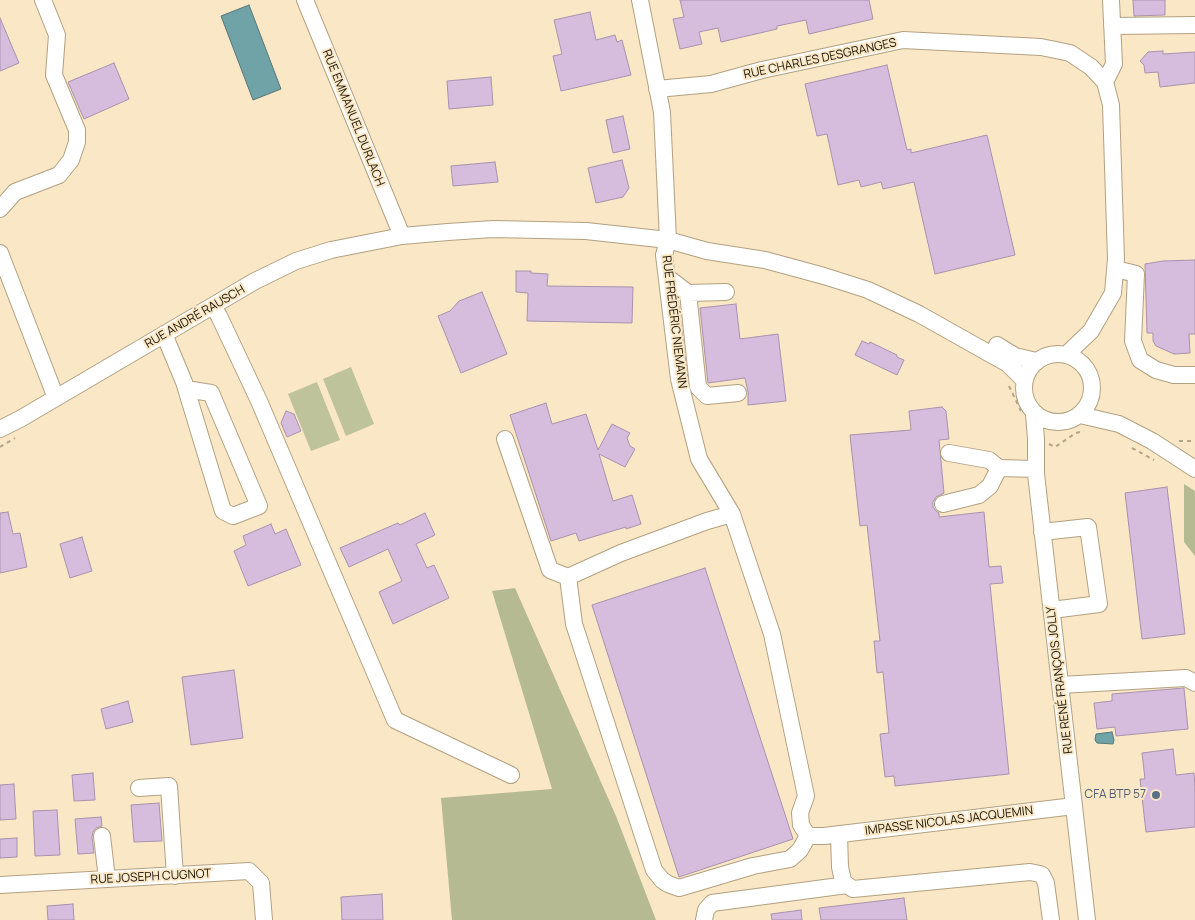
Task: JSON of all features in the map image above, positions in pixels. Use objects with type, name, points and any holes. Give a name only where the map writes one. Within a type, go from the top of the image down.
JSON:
[{"type":"street","points":[[0,209],[15,192],[59,175],[71,160],[77,142],[76,130],[54,76],[57,35],[43,0]]},
{"type":"street","name":"RUE EMMANUEL DURLACH","points":[[305,0],[402,236]]},
{"type":"street","name":"RUE FRÉDÉRIC NIEMANN","points":[[640,0],[662,112],[672,241],[664,255],[679,380],[699,459],[732,514],[772,634],[806,796],[800,813],[801,825],[808,836]]},
{"type":"street","points":[[1105,82],[1114,64],[1111,0]]},
{"type":"street","points":[[1112,26],[1195,25]]},
{"type":"street","name":"RUE CHARLES DESGRANGES","points":[[657,89],[711,84],[762,70],[903,40],[1041,47],[1070,53],[1091,66],[1105,82],[1111,105],[1116,269],[1113,293],[1091,331],[1066,355]]},
{"type":"street","name":"RUE ANDRÉ RAUSCH","points":[[0,429],[254,281],[296,261],[331,250],[402,236],[457,231],[531,229],[586,231],[672,241]]},
{"type":"street","points":[[672,241],[702,241],[794,258],[836,269],[905,295],[1015,356],[1036,361]]},
{"type":"street","points":[[672,241],[707,251],[765,260],[824,276],[868,290],[919,314],[1008,364],[1016,382],[1023,390],[1028,414],[1043,420],[1053,423],[1072,420],[1086,408],[1092,390],[1091,381],[1084,365],[1066,355],[1045,356],[1036,361],[1016,382]]},
{"type":"street","points":[[0,253],[56,398]]},
{"type":"street","points":[[1116,269],[1136,274],[1133,341],[1140,360],[1156,370],[1174,375],[1195,374]]},
{"type":"street","points":[[666,277],[688,293],[726,292]]},
{"type":"street","points":[[688,293],[698,387],[707,396],[738,393]]},
{"type":"street","points":[[213,306],[259,401],[395,720],[511,775]]},
{"type":"street","name":"RUE CHARLES DESGRANGES","points":[[1084,365],[1091,331]]},
{"type":"street","points":[[164,334],[186,389],[223,510],[233,516],[258,506],[211,393],[186,389]]},
{"type":"street","points":[[1092,390],[1103,408],[1119,424]]},
{"type":"street","name":"RUE RENÉ FRANÇOIS JOLLY","points":[[1028,414],[1036,439],[1036,469],[1042,532],[1087,920]]},
{"type":"street","points":[[1080,415],[1119,424],[1152,441],[1195,468]]},
{"type":"street","points":[[1036,439],[1064,422]]},
{"type":"street","points":[[505,439],[550,570],[568,578],[621,553],[706,521],[732,514]]},
{"type":"street","points":[[949,453],[989,460],[999,468],[1036,469]]},
{"type":"street","points":[[943,504],[979,495],[990,486],[999,468]]},
{"type":"street","points":[[1042,532],[1088,527],[1098,604],[1052,610]]},
{"type":"street","points":[[568,578],[574,624],[654,870],[662,880],[679,888],[753,866],[790,859],[800,850],[808,836]]},
{"type":"street","points":[[1060,685],[1186,678],[1195,682]]},
{"type":"street","points":[[138,788],[169,786],[175,876]]},
{"type":"street","name":"IMPASSE NICOLAS JACQUEMIN","points":[[808,836],[832,835],[1074,806]]},
{"type":"street","points":[[832,835],[843,880],[853,889],[1030,872],[1042,875],[1046,883],[1051,920]]},
{"type":"street","points":[[102,836],[107,879]]},
{"type":"street","name":"RUE JOSEPH CUGNOT","points":[[0,886],[249,871],[261,883],[264,920]]},
{"type":"street","points":[[704,920],[706,910],[712,903],[847,885]]},
{"type":"path","points":[[1016,382],[1018,402],[1028,414]]},
{"type":"path","points":[[1036,439],[1055,447],[1076,433],[1090,430]]},
{"type":"path","points":[[0,447],[15,438]]},
{"type":"path","points":[[1132,448],[1156,461]]},
{"type":"green space","points":[[351,367],[374,424],[346,436],[323,379]]},
{"type":"green space","points":[[317,382],[340,440],[311,451],[288,394]]},
{"type":"green space","points":[[1184,484],[1195,491],[1195,556],[1184,542]]},
{"type":"green space","points":[[515,588],[616,816],[656,920],[452,920],[441,798],[552,789],[492,591]]},
{"type":"water","points":[[249,5],[281,89],[253,100],[221,16]]},
{"type":"water","points":[[1112,732],[1113,744],[1097,743],[1095,740],[1096,734]]},
{"type":"building","points":[[680,0],[869,0],[873,19],[809,34],[806,20],[721,42],[718,28],[699,32],[702,44],[680,49],[673,19],[684,17]]},
{"type":"building","points":[[1133,0],[1165,0],[1165,15],[1134,16]]},
{"type":"building","points":[[590,12],[596,40],[615,35],[617,42],[622,40],[631,75],[561,91],[553,56],[562,54],[554,20]]},
{"type":"building","points":[[0,18],[19,63],[0,71]]},
{"type":"building","points":[[1163,51],[1163,54],[1195,52],[1195,83],[1160,87],[1158,72],[1145,73],[1144,65],[1140,61],[1148,52]]},
{"type":"building","points":[[114,63],[129,99],[84,119],[68,82]]},
{"type":"building","points":[[887,65],[907,150],[911,149],[911,153],[987,135],[1015,255],[935,274],[914,182],[883,189],[881,182],[861,187],[859,180],[838,185],[827,134],[817,136],[805,84]]},
{"type":"building","points":[[491,77],[493,105],[449,109],[447,81]]},
{"type":"building","points":[[623,116],[630,149],[613,153],[606,120]]},
{"type":"building","points":[[622,160],[629,188],[623,197],[596,203],[588,168]]},
{"type":"building","points":[[495,162],[498,182],[453,186],[451,166]]},
{"type":"building","points":[[1195,260],[1195,334],[1189,334],[1190,353],[1174,354],[1156,346],[1153,341],[1153,333],[1147,333],[1145,264],[1163,261]]},
{"type":"building","points":[[516,271],[548,274],[547,286],[633,287],[632,323],[527,321],[528,293],[516,292]]},
{"type":"building","points":[[482,292],[507,354],[461,373],[438,316],[450,311],[459,301]]},
{"type":"building","points":[[736,304],[740,339],[778,334],[786,401],[748,405],[745,378],[708,383],[700,308]]},
{"type":"building","points":[[862,341],[869,344],[870,342],[904,360],[897,375],[855,355]]},
{"type":"building","points":[[546,403],[552,424],[586,414],[598,450],[612,424],[630,433],[627,438],[630,446],[635,449],[625,467],[599,454],[613,501],[632,495],[641,524],[579,541],[576,533],[551,541],[510,415]]},
{"type":"building","points":[[942,407],[946,411],[949,439],[939,440],[944,493],[936,497],[933,507],[939,513],[939,517],[984,512],[989,567],[1001,566],[1003,583],[990,584],[1009,774],[895,786],[894,776],[885,777],[880,734],[889,733],[883,672],[877,673],[874,641],[880,641],[867,525],[860,526],[850,435],[911,430],[909,411]]},
{"type":"building","points":[[286,411],[294,414],[301,431],[287,437],[281,423]]},
{"type":"building","points":[[1167,487],[1185,634],[1142,639],[1125,493]]},
{"type":"building","points":[[8,512],[13,534],[20,533],[27,567],[0,573],[0,513]]},
{"type":"building","points":[[425,513],[435,535],[416,544],[427,568],[434,565],[449,598],[393,624],[379,592],[402,581],[388,549],[349,567],[340,548],[398,523],[400,525]]},
{"type":"building","points":[[271,524],[275,534],[286,529],[301,565],[248,586],[234,551],[246,545],[243,536]]},
{"type":"building","points":[[82,537],[92,571],[70,578],[60,544]]},
{"type":"building","points":[[705,568],[793,839],[679,877],[592,605]]},
{"type":"building","points":[[234,670],[243,738],[191,745],[182,677]]},
{"type":"building","points":[[1184,688],[1188,729],[1116,736],[1115,727],[1097,729],[1094,703],[1112,701],[1112,694]]},
{"type":"building","points":[[128,701],[133,722],[106,729],[101,709]]},
{"type":"building","points":[[1173,749],[1176,775],[1194,773],[1195,827],[1146,832],[1140,779],[1145,779],[1142,753]]},
{"type":"building","points":[[93,773],[95,800],[74,801],[72,775]]},
{"type":"building","points":[[14,784],[16,819],[0,820],[0,785]]},
{"type":"building","points":[[159,803],[162,841],[134,842],[131,805]]},
{"type":"building","points":[[57,810],[60,855],[35,856],[33,811]]},
{"type":"building","points":[[101,817],[102,826],[96,828],[92,837],[94,853],[78,854],[75,819]]},
{"type":"building","points":[[17,838],[17,857],[0,858],[0,839]]},
{"type":"building","points":[[382,894],[383,920],[342,920],[341,897]]},
{"type":"building","points":[[904,898],[907,920],[821,920],[819,908]]},
{"type":"building","points":[[73,904],[74,920],[48,920],[47,906]]},
{"type":"building","points":[[801,910],[802,920],[772,920],[771,914]]},
{"type":"place","name":"CFA BTP 57","points":[[1156,795]]}]
